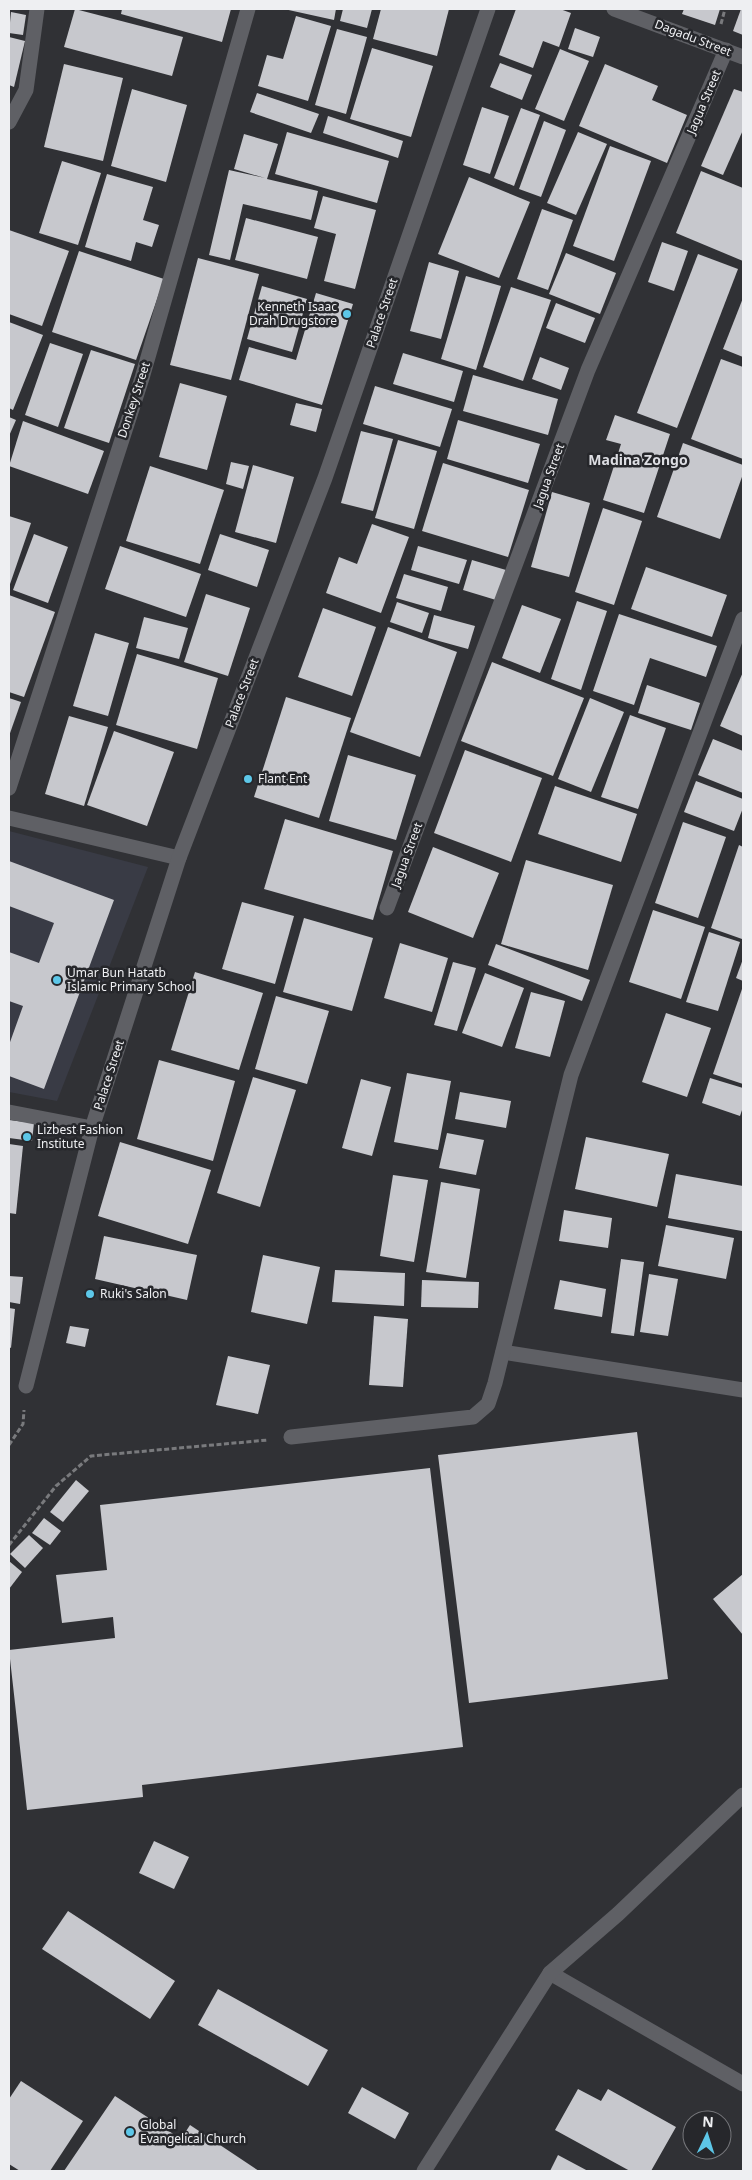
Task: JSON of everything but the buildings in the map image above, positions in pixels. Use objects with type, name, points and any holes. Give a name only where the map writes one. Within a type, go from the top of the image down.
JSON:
[{"type":"street","points":[[9,122],[26,90],[38,9]]},
{"type":"street","name":"Donkey Street","points":[[9,788],[142,378],[248,9]]},
{"type":"street","name":"Palace Street","points":[[26,1386],[92,1128],[179,858],[325,478],[488,9]]},
{"type":"street","name":"Dagadu Street","points":[[614,9],[743,57]]},
{"type":"street","name":"Jagua Street","points":[[387,908],[588,370],[726,50]]},
{"type":"street","points":[[291,1437],[473,1417],[488,1404],[503,1352],[560,1112],[571,1074],[743,619]]},
{"type":"street","points":[[9,818],[179,858]]},
{"type":"street","points":[[9,1112],[92,1128]]},
{"type":"street","points":[[503,1352],[743,1390]]},
{"type":"street","points":[[424,2171],[550,1973],[618,1914],[743,1795]]},
{"type":"street","points":[[550,1973],[743,2084]]},
{"type":"path","points":[[9,1445],[23,1424],[26,1386]]},
{"type":"path","points":[[9,1545],[56,1486],[91,1456],[291,1437]]},
{"type":"shaded area","name":"Umar Bun Hatatb Islamic Primary School","points":[[9,831],[148,867],[57,1101],[9,1092]]},
{"type":"place","name":"Kenneth Isaac Drah Drugstore","points":[[347,314]]},
{"type":"place","name":"Flant Ent","points":[[248,779]]},
{"type":"place","name":"Umar Bun Hatatb Islamic Primary School","points":[[57,980]]},
{"type":"place","name":"Lizbest Fashion Institute","points":[[27,1137]]},
{"type":"place","name":"Ruki's Salon","points":[[90,1294]]},
{"type":"place","name":"Global Evangelical Church","points":[[130,2132]]},
{"type":"district","name":"Madina Zongo","points":[[638,460]]}]
